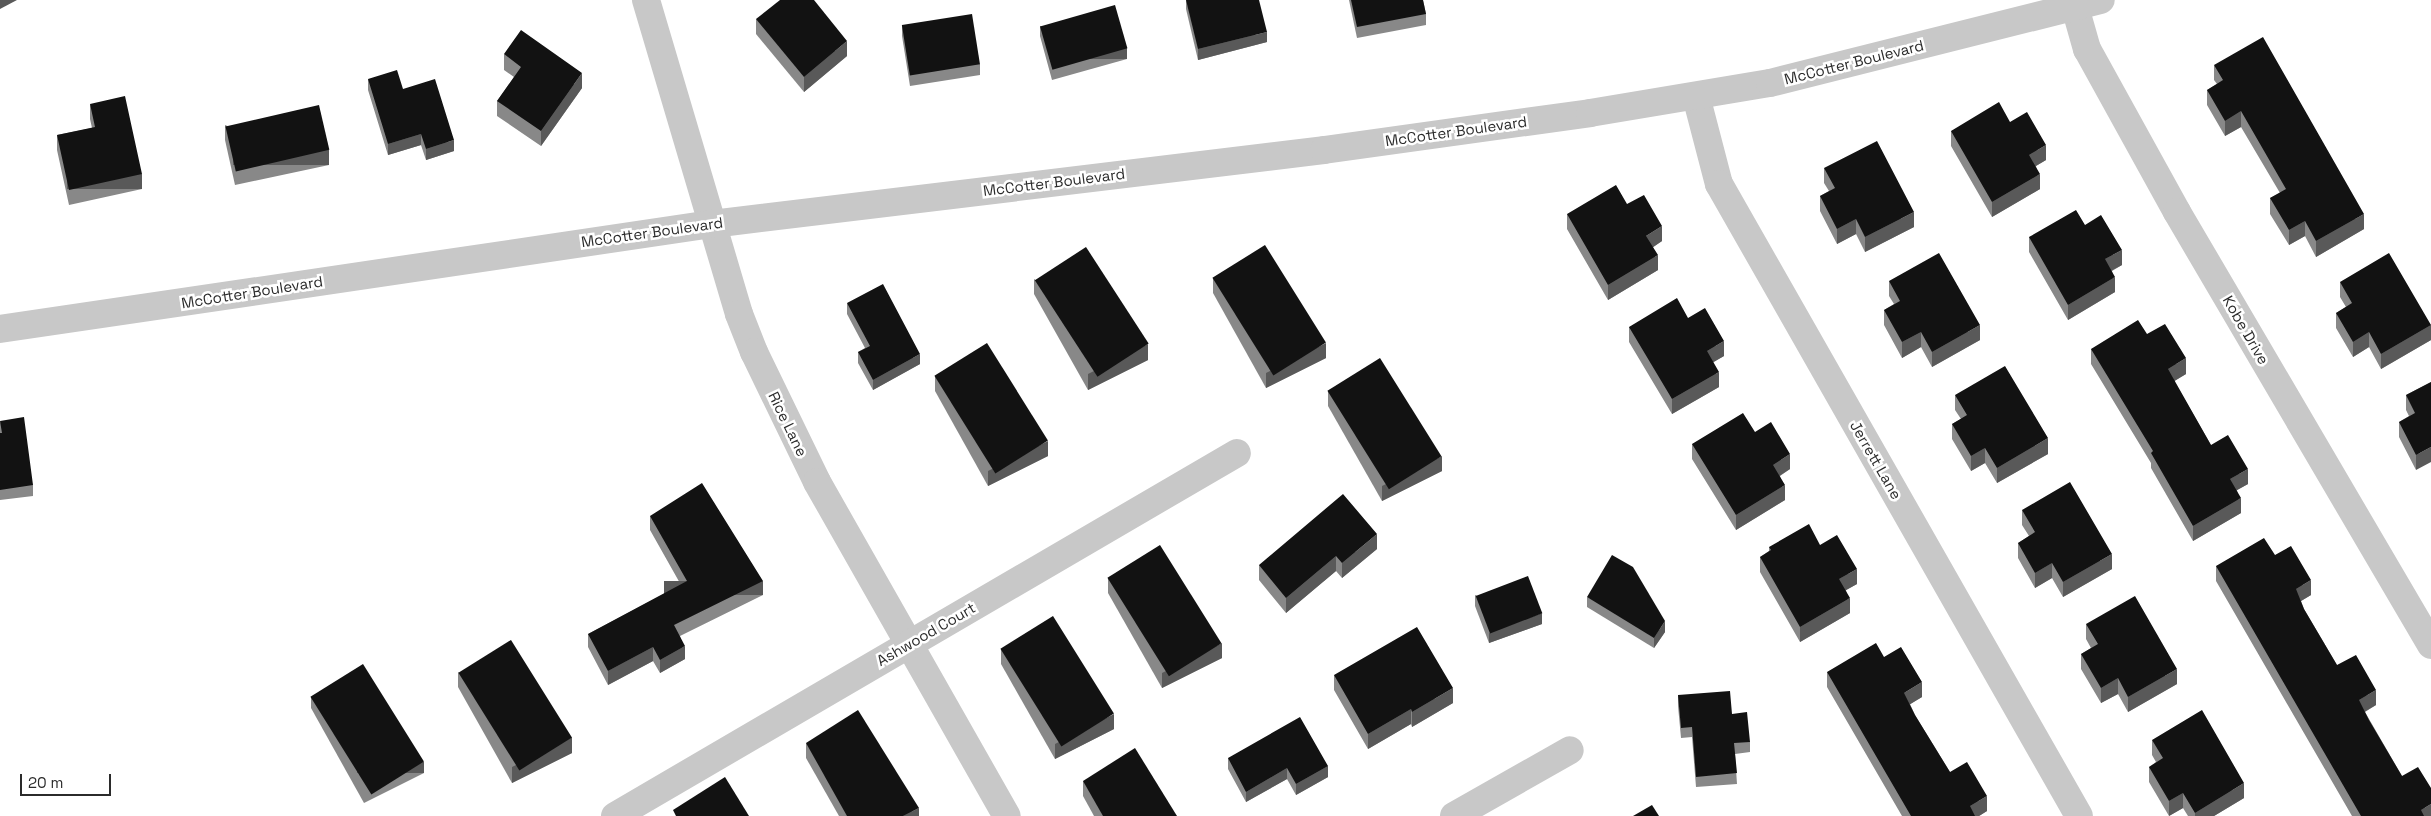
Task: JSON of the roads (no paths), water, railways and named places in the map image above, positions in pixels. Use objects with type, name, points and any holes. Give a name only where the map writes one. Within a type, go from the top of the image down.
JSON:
[{"type":"street","name":"Rice Lane","points":[[646,0],[739,314],[770,388],[817,482],[907,645],[1007,816]]},
{"type":"street","name":"McCotter Boulevard","points":[[0,328],[712,224],[1324,150],[1696,96],[1770,83],[2101,0]]},
{"type":"street","name":"Kobe Drive","points":[[2075,7],[2087,49],[2173,204],[2431,645]]},
{"type":"street","name":"Jerrett Lane","points":[[1696,96],[1719,184],[2078,816]]},
{"type":"street","name":"Ashwood Court","points":[[615,816],[1237,453]]},
{"type":"street","points":[[1454,816],[1570,750]]}]
